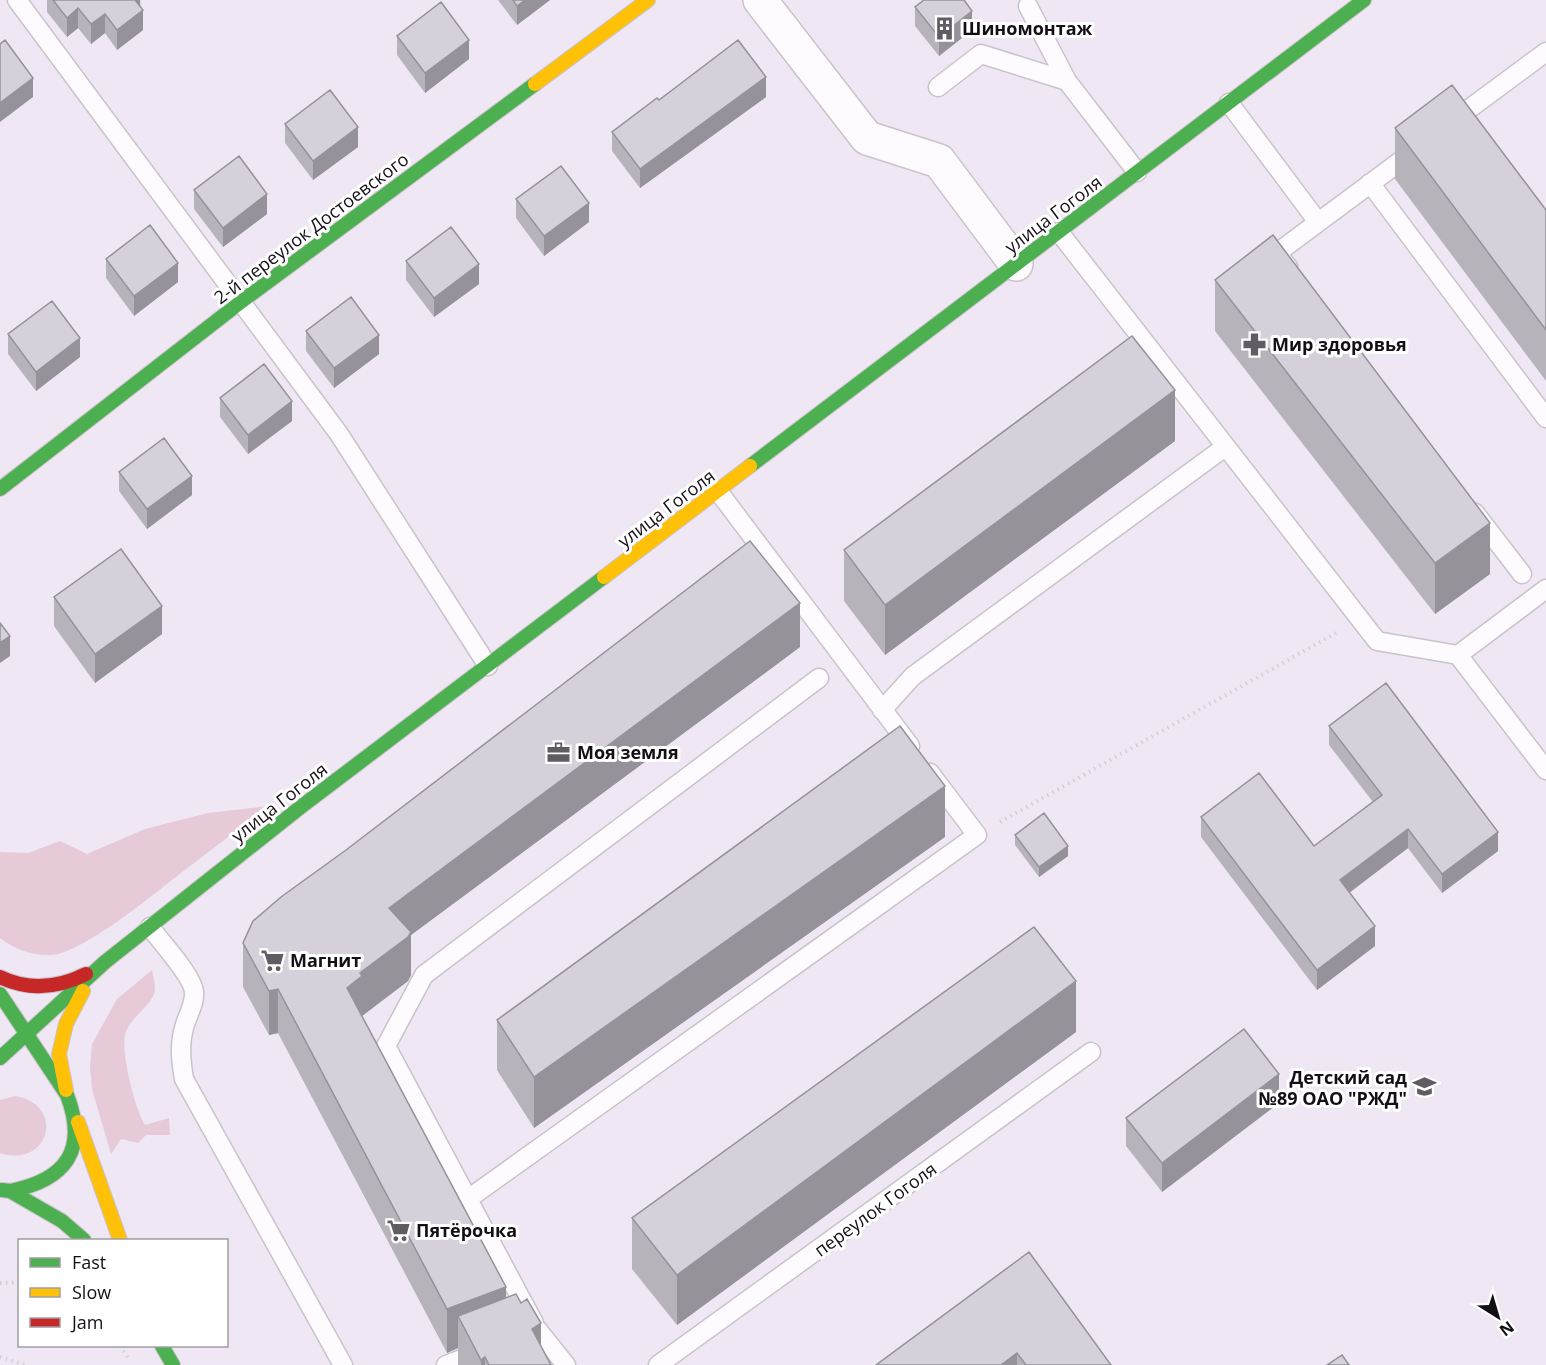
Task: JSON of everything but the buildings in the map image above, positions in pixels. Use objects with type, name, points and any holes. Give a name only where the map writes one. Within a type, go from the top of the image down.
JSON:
[{"type":"street","name":"2-й переулок Достоевского","points":[[0,489],[242,301],[648,0]]},
{"type":"street","points":[[760,0],[867,138],[939,161],[1016,264]]},
{"type":"street","name":"улица Гоголя","points":[[3,1065],[26,1035],[105,962],[302,806],[1364,0]]},
{"type":"street","points":[[0,977],[9,982],[27,986],[61,984],[77,979],[105,962]]},
{"type":"street","points":[[67,1095],[59,1054],[66,1024],[86,986],[105,962]]},
{"type":"street","points":[[0,994],[67,1095],[120,1239]]},
{"type":"street","points":[[35,1069],[44,1072],[58,1082]]},
{"type":"street","points":[[5,1190],[28,1190],[47,1182],[60,1170],[72,1153],[76,1134],[75,1112]]},
{"type":"street","points":[[5,1190],[62,1221],[83,1239]]},
{"type":"street","points":[[163,1347],[173,1365]]},
{"type":"lane","points":[[17,0],[339,434],[488,666]]},
{"type":"lane","points":[[1028,6],[1067,81],[1137,172]]},
{"type":"lane","points":[[1299,281],[1277,253],[1546,52]]},
{"type":"lane","points":[[938,87],[981,54],[1067,81]]},
{"type":"lane","points":[[1229,103],[1318,222]]},
{"type":"lane","points":[[1370,183],[1546,418]]},
{"type":"lane","points":[[1059,232],[1377,642],[1458,656],[1546,770]]},
{"type":"lane","points":[[882,710],[913,676],[1226,447]]},
{"type":"lane","points":[[468,1199],[977,836],[718,491]]},
{"type":"lane","points":[[1464,498],[1522,574]]},
{"type":"lane","points":[[1458,656],[1546,589]]},
{"type":"lane","points":[[566,1365],[538,1330],[387,1046],[424,975],[819,678]]},
{"type":"lane","points":[[150,927],[190,980],[194,991],[194,1003],[184,1028],[180,1055],[184,1079],[343,1365]]},
{"type":"lane","name":"переулок Гоголя","points":[[658,1365],[1091,1052]]},
{"type":"lane","points":[[446,1365],[538,1330]]},
{"type":"path","points":[[977,836],[1334,633],[1368,630]]},
{"type":"path","points":[[0,1283],[18,1282]]},
{"type":"path","points":[[121,1347],[132,1365]]},
{"type":"path","points":[[0,1357],[25,1365]]},
{"type":"shaded area","points":[[268,806],[137,907],[81,945],[64,952],[44,955],[24,951],[0,938],[0,852],[28,853],[60,841],[87,854],[145,829],[208,813]]},
{"type":"shaded area","points":[[152,970],[154,995],[127,1028],[124,1044],[125,1055],[133,1095],[145,1125],[169,1118],[170,1135],[146,1135],[138,1143],[121,1139],[111,1154],[92,1089],[90,1067],[92,1044],[117,999]]},
{"type":"shaded area","points":[[15,1096],[31,1102],[41,1111],[46,1122],[45,1134],[40,1144],[30,1152],[17,1156],[0,1153],[0,1100]]},
{"type":"traffic: fast","points":[[750,466],[1364,0]]},
{"type":"traffic: fast","points":[[0,489],[242,301],[535,84]]},
{"type":"traffic: fast","points":[[0,1058],[105,962],[302,806],[604,577]]},
{"type":"traffic: fast","points":[[0,994],[67,1095],[73,1114],[75,1132],[73,1147],[67,1160],[58,1170],[45,1179],[10,1191]]},
{"type":"traffic: fast","points":[[2,1190],[10,1191],[62,1221],[83,1239]]},
{"type":"traffic: fast","points":[[163,1347],[173,1365]]},
{"type":"traffic: slow","points":[[535,84],[648,0]]},
{"type":"traffic: slow","points":[[604,577],[750,466]]},
{"type":"traffic: slow","points":[[66,1090],[59,1054],[66,1024],[83,991]]},
{"type":"traffic: slow","points":[[78,1122],[120,1239]]},
{"type":"traffic: jam","points":[[0,977],[22,984],[43,986],[65,982],[86,974]]},
{"type":"place","name":"Шиномонтаж","points":[[944,28]]},
{"type":"place","name":"Мир здоровья","points":[[1254,344]]},
{"type":"place","name":"Моя земля","points":[[559,752]]},
{"type":"place","name":"Магнит","points":[[272,960]]},
{"type":"place","name":"Детский сад №89 ОАО \"РЖД\"","points":[[1425,1087]]},
{"type":"place","name":"Пятёрочка","points":[[398,1230]]}]
